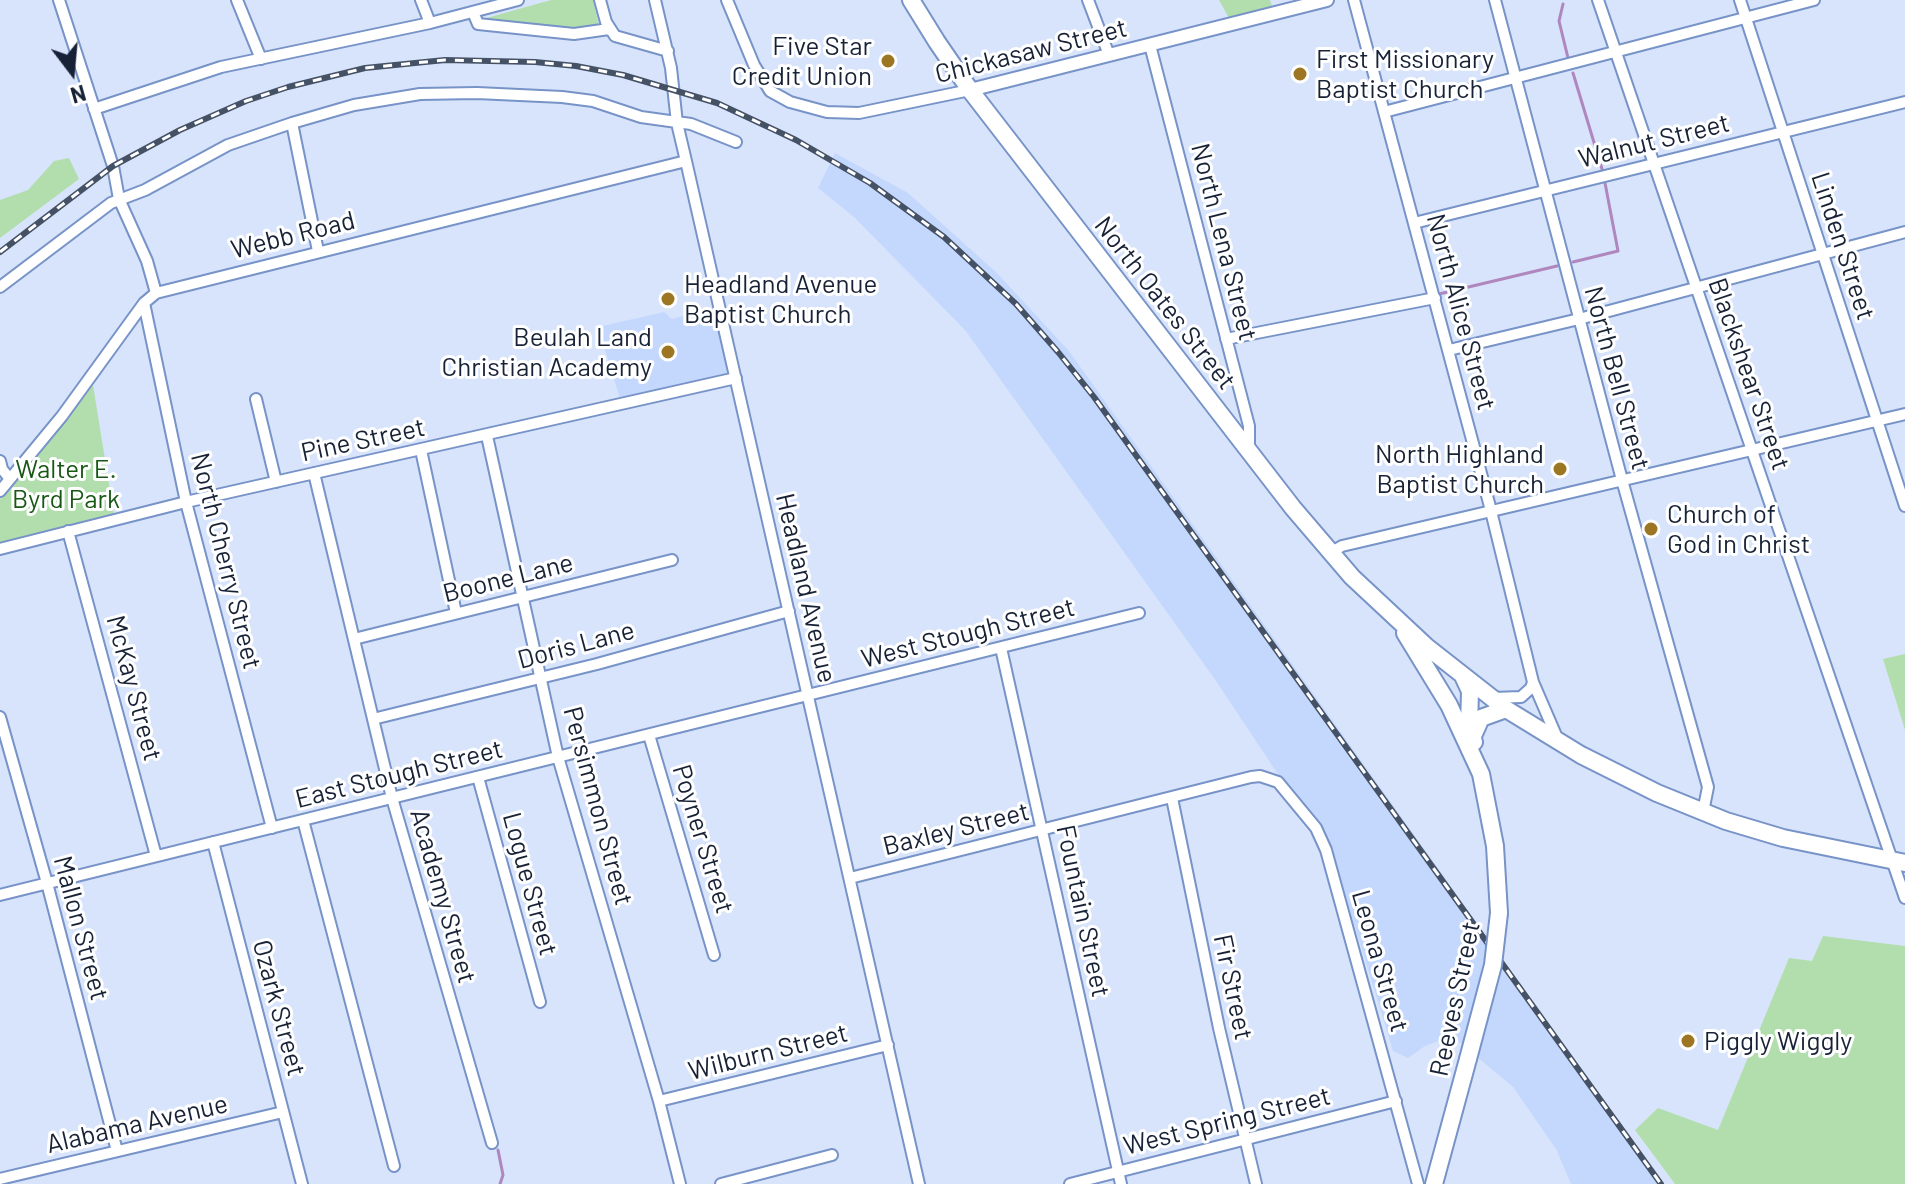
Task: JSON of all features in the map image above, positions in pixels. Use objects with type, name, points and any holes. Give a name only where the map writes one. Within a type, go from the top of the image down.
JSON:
[{"type":"main road","name":"North Oates Street","points":[[911,0],[970,90],[1249,452],[1330,553],[1399,621]]},
{"type":"main road","points":[[1399,621],[1476,689],[1612,772],[1703,812],[1783,838],[1899,863]]},
{"type":"main road","name":"Reeves Street","points":[[1399,621],[1459,724],[1481,774]]},
{"type":"main road","points":[[1459,724],[1462,697],[1476,689]]},
{"type":"main road","name":"Reeves Street","points":[[1434,1184],[1493,965],[1499,913],[1495,846],[1481,762],[1469,728],[1476,689]]},
{"type":"main road","points":[[1472,738],[1481,718],[1506,709]]},
{"type":"street","points":[[59,0],[113,166],[119,199],[147,261],[156,293]]},
{"type":"street","points":[[237,0],[261,59]]},
{"type":"street","points":[[421,0],[430,23]]},
{"type":"street","points":[[94,109],[202,73],[430,23],[518,0]]},
{"type":"street","points":[[600,0],[609,29],[623,40],[668,51]]},
{"type":"street","name":"Headland Avenue","points":[[655,0],[668,51],[677,123],[919,1184]]},
{"type":"street","name":"Chickasaw Street","points":[[727,0],[754,65],[770,91],[790,102],[827,112],[859,113],[970,90],[1150,45],[1279,6],[1327,0]]},
{"type":"street","points":[[1088,0],[1109,55]]},
{"type":"street","name":"North Alice Street","points":[[1354,0],[1449,350],[1533,682],[1559,742]]},
{"type":"street","name":"North Bell Street","points":[[1495,0],[1622,480],[1708,787],[1703,812]]},
{"type":"street","name":"Blackshear Street","points":[[1598,0],[1751,450],[1899,863],[1905,898]]},
{"type":"street","name":"Linden Street","points":[[1740,0],[1905,506]]},
{"type":"street","points":[[1384,112],[1814,0]]},
{"type":"street","points":[[473,12],[478,24],[574,34],[609,29]]},
{"type":"street","name":"North Lena Street","points":[[1150,45],[1249,426],[1249,452]]},
{"type":"street","points":[[0,287],[119,199],[145,190],[228,145],[354,105],[405,96],[477,93],[562,97],[593,101],[641,117],[706,129],[736,142]]},
{"type":"street","name":"Walnut Street","points":[[1414,223],[1905,102]]},
{"type":"street","points":[[292,123],[318,251]]},
{"type":"street","name":"Webb Road","points":[[0,491],[62,416],[144,303],[156,293],[686,161]]},
{"type":"street","points":[[1449,350],[1579,319],[1905,232]]},
{"type":"street","points":[[1226,339],[1435,298]]},
{"type":"street","name":"North Cherry Street","points":[[144,303],[186,502],[272,828]]},
{"type":"street","name":"Pine Street","points":[[0,549],[186,502],[736,378]]},
{"type":"street","points":[[256,399],[276,482]]},
{"type":"street","points":[[1330,553],[1342,546],[1905,414]]},
{"type":"street","name":"Persimmon Street","points":[[487,436],[558,757],[659,1101],[680,1184]]},
{"type":"street","points":[[421,450],[456,613]]},
{"type":"street","points":[[0,461],[10,479]]},
{"type":"street","name":"Academy Street","points":[[314,473],[392,798],[492,1143]]},
{"type":"street","name":"McKay Street","points":[[68,531],[156,856]]},
{"type":"street","name":"Boone Lane","points":[[354,639],[672,560]]},
{"type":"street","name":"Doris Lane","points":[[373,719],[789,611]]},
{"type":"street","name":"West Stough Street","points":[[808,696],[1139,613]]},
{"type":"street","name":"Fountain Street","points":[[1001,648],[1121,1184]]},
{"type":"street","points":[[1476,689],[1521,697],[1533,682]]},
{"type":"street","name":"East Stough Street","points":[[0,895],[808,696]]},
{"type":"street","name":"Mallon Street","points":[[0,717],[117,1151]]},
{"type":"street","name":"Poyner Street","points":[[649,735],[714,955]]},
{"type":"street","name":"Baxley Street","points":[[850,878],[1260,776]]},
{"type":"street","name":"Leona Street","points":[[1260,776],[1278,782],[1285,789],[1322,839],[1418,1184]]},
{"type":"street","name":"Logue Street","points":[[478,777],[540,1002]]},
{"type":"street","name":"Fir Street","points":[[1172,798],[1256,1184]]},
{"type":"street","points":[[303,820],[394,1166]]},
{"type":"street","name":"Ozark Street","points":[[213,842],[302,1184]]},
{"type":"street","name":"Wilburn Street","points":[[659,1101],[888,1045]]},
{"type":"street","name":"West Spring Street","points":[[1070,1184],[1396,1101]]},
{"type":"street","name":"Alabama Avenue","points":[[3,1180],[283,1112]]},
{"type":"street","points":[[721,1184],[832,1155]]},
{"type":"street","points":[[0,1164],[3,1180]]},
{"type":"shaded area","points":[[835,153],[908,193],[997,273],[1069,351],[1663,1184],[1571,1184],[1556,1149],[1513,1087],[1452,1036],[1425,1046],[1408,1058],[1393,1051],[1336,865],[1321,827],[1277,773],[1216,681],[965,330],[854,217],[818,188]]},
{"type":"shaded area","name":"Beulah Land Christian Academy","points":[[718,306],[736,378],[622,405],[598,327],[664,312],[672,319]]},
{"type":"green space","points":[[551,0],[593,0],[599,26],[573,30],[483,19]]},
{"type":"green space","points":[[1219,0],[1270,0],[1273,9],[1230,20]]},
{"type":"green space","points":[[69,158],[79,179],[0,238],[0,200],[28,190],[54,161]]},
{"type":"green space","name":"Walter E. Byrd Park","points":[[93,385],[114,515],[0,544],[0,499]]},
{"type":"green space","points":[[1905,654],[1905,730],[1883,659]]},
{"type":"green space","points":[[1823,936],[1905,946],[1905,1184],[1675,1184],[1635,1130],[1658,1108],[1718,1130],[1789,958],[1812,961]]},
{"type":"waterway","points":[[1563,4],[1559,21],[1568,58]]},
{"type":"waterway","points":[[1573,73],[1602,169]]},
{"type":"waterway","points":[[1573,262],[1618,251],[1605,183]]},
{"type":"waterway","points":[[1439,294],[1557,266]]},
{"type":"waterway","points":[[498,1150],[503,1175],[500,1184]]},
{"type":"railway","points":[[0,252],[113,166],[180,130],[246,101],[365,68],[445,60],[576,66],[623,75],[717,103],[796,140],[870,183],[944,237],[1016,304],[1058,352],[1094,397],[1661,1184]]},
{"type":"place","name":"Five Star Credit Union","points":[[888,61]]},
{"type":"place","name":"First Missionary Baptist Church","points":[[1300,74]]},
{"type":"place","name":"Headland Avenue Baptist Church","points":[[668,299]]},
{"type":"place","name":"Beulah Land Christian Academy","points":[[668,352]]},
{"type":"place","name":"North Highland Baptist Church","points":[[1560,469]]},
{"type":"place","name":"Church of God in Christ","points":[[1651,529]]},
{"type":"place","name":"Piggly Wiggly","points":[[1688,1041]]}]
